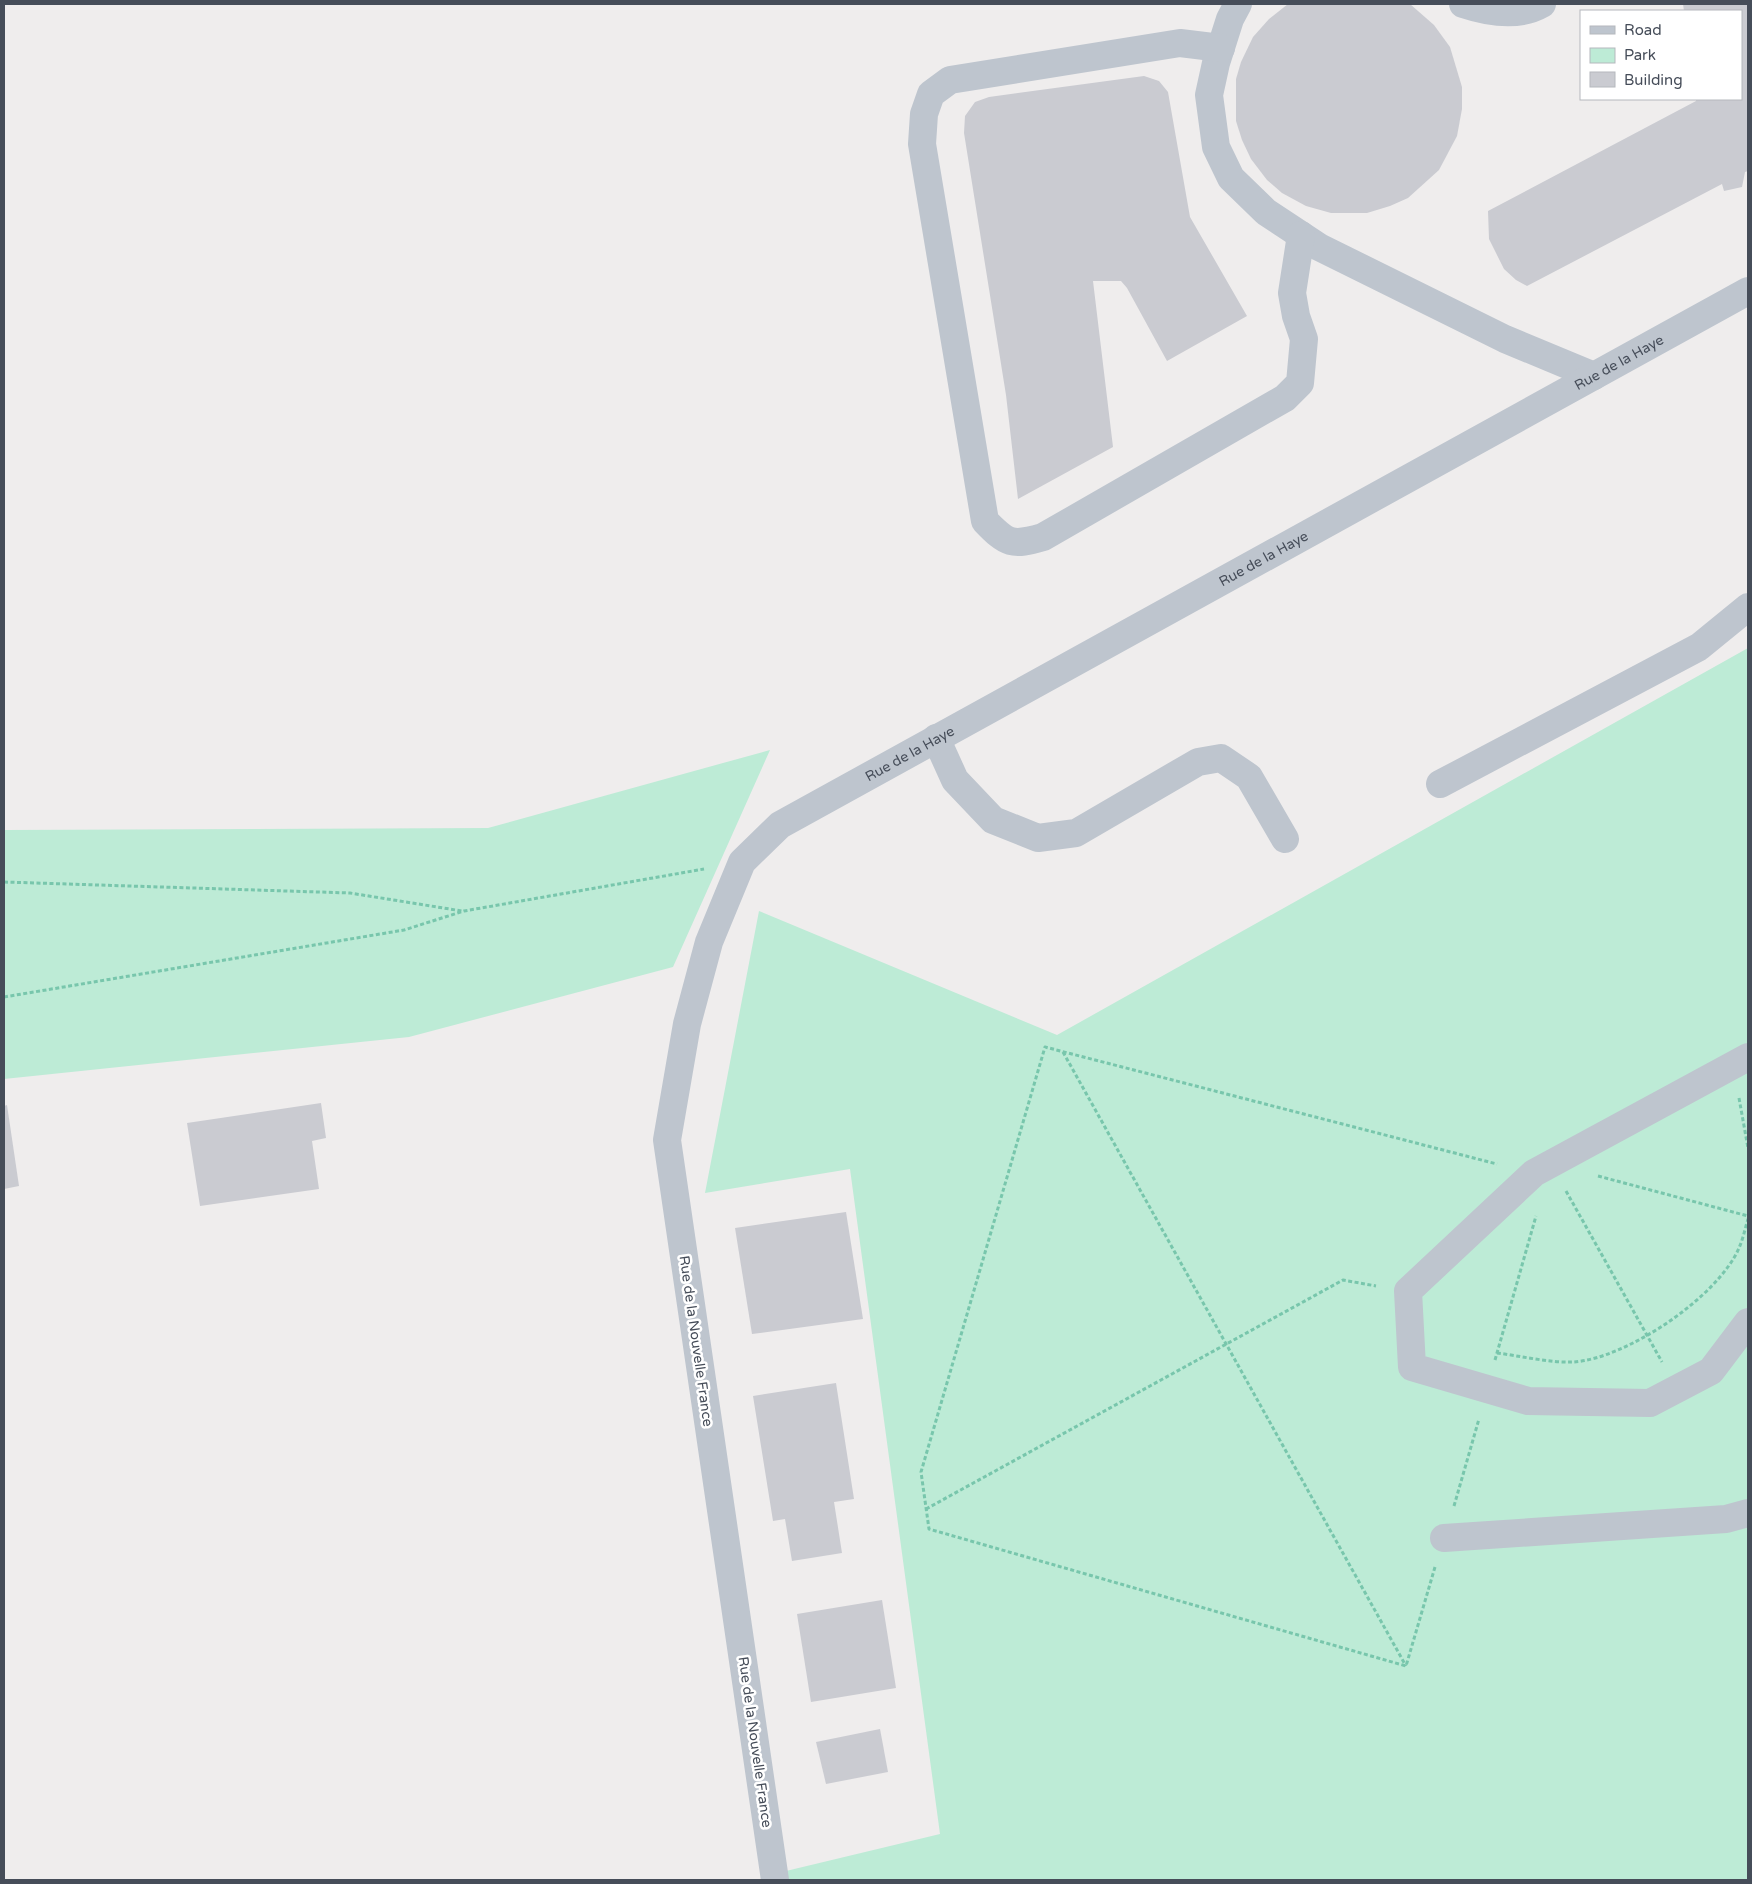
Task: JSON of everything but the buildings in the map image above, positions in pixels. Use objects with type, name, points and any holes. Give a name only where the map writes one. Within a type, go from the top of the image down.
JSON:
[{"type":"street","points":[[1238,4],[1221,48],[1209,95],[1216,147],[1230,178],[1266,212],[1319,247],[1496,334],[1594,376]]},
{"type":"street","points":[[1463,4],[1482,10],[1509,12],[1535,8],[1542,4]]},
{"type":"street","points":[[1221,48],[1180,43],[950,80],[931,94],[924,114],[922,144],[985,521],[1002,539],[1021,544],[1043,538],[1285,398],[1300,383],[1304,339],[1296,316],[1292,293],[1301,235]]},
{"type":"street","name":"Rue de la Haye","points":[[780,825],[1748,290]]},
{"type":"street","points":[[1440,784],[1699,647],[1748,608]]},
{"type":"street","points":[[936,738],[955,780],[992,820],[1038,838],[1076,833],[1198,762],[1221,758],[1249,777],[1285,839]]},
{"type":"street","name":"Rue de la Nouvelle France","points":[[775,1880],[667,1140],[687,1024],[709,942],[742,862],[780,825]]},
{"type":"street","points":[[1740,1062],[1542,1168],[1408,1291],[1412,1367],[1528,1401],[1650,1403],[1710,1371],[1748,1322]]},
{"type":"street","points":[[1444,1538],[1726,1519],[1748,1513]]},
{"type":"path","points":[[4,997],[404,930],[464,911],[742,862]]},
{"type":"path","points":[[4,882],[350,893],[464,911]]},
{"type":"path","points":[[1406,1666],[929,1529],[921,1472],[1045,1047],[1748,1218],[1739,1250],[1714,1284],[1686,1309],[1648,1337],[1614,1353],[1573,1362],[1497,1353]]},
{"type":"path","points":[[1063,1052],[1406,1666]]},
{"type":"path","points":[[1740,1062],[1748,1148]]},
{"type":"path","points":[[1542,1168],[1678,1388]]},
{"type":"path","points":[[1406,1666],[1488,1389],[1538,1210]]},
{"type":"path","points":[[926,1509],[1343,1280],[1408,1291]]},
{"type":"green space","points":[[1748,648],[1748,1880],[787,1880],[786,1871],[940,1834],[850,1169],[705,1193],[759,911],[1057,1035]]},
{"type":"green space","points":[[770,750],[673,967],[409,1037],[4,1079],[4,830],[488,828]]}]
